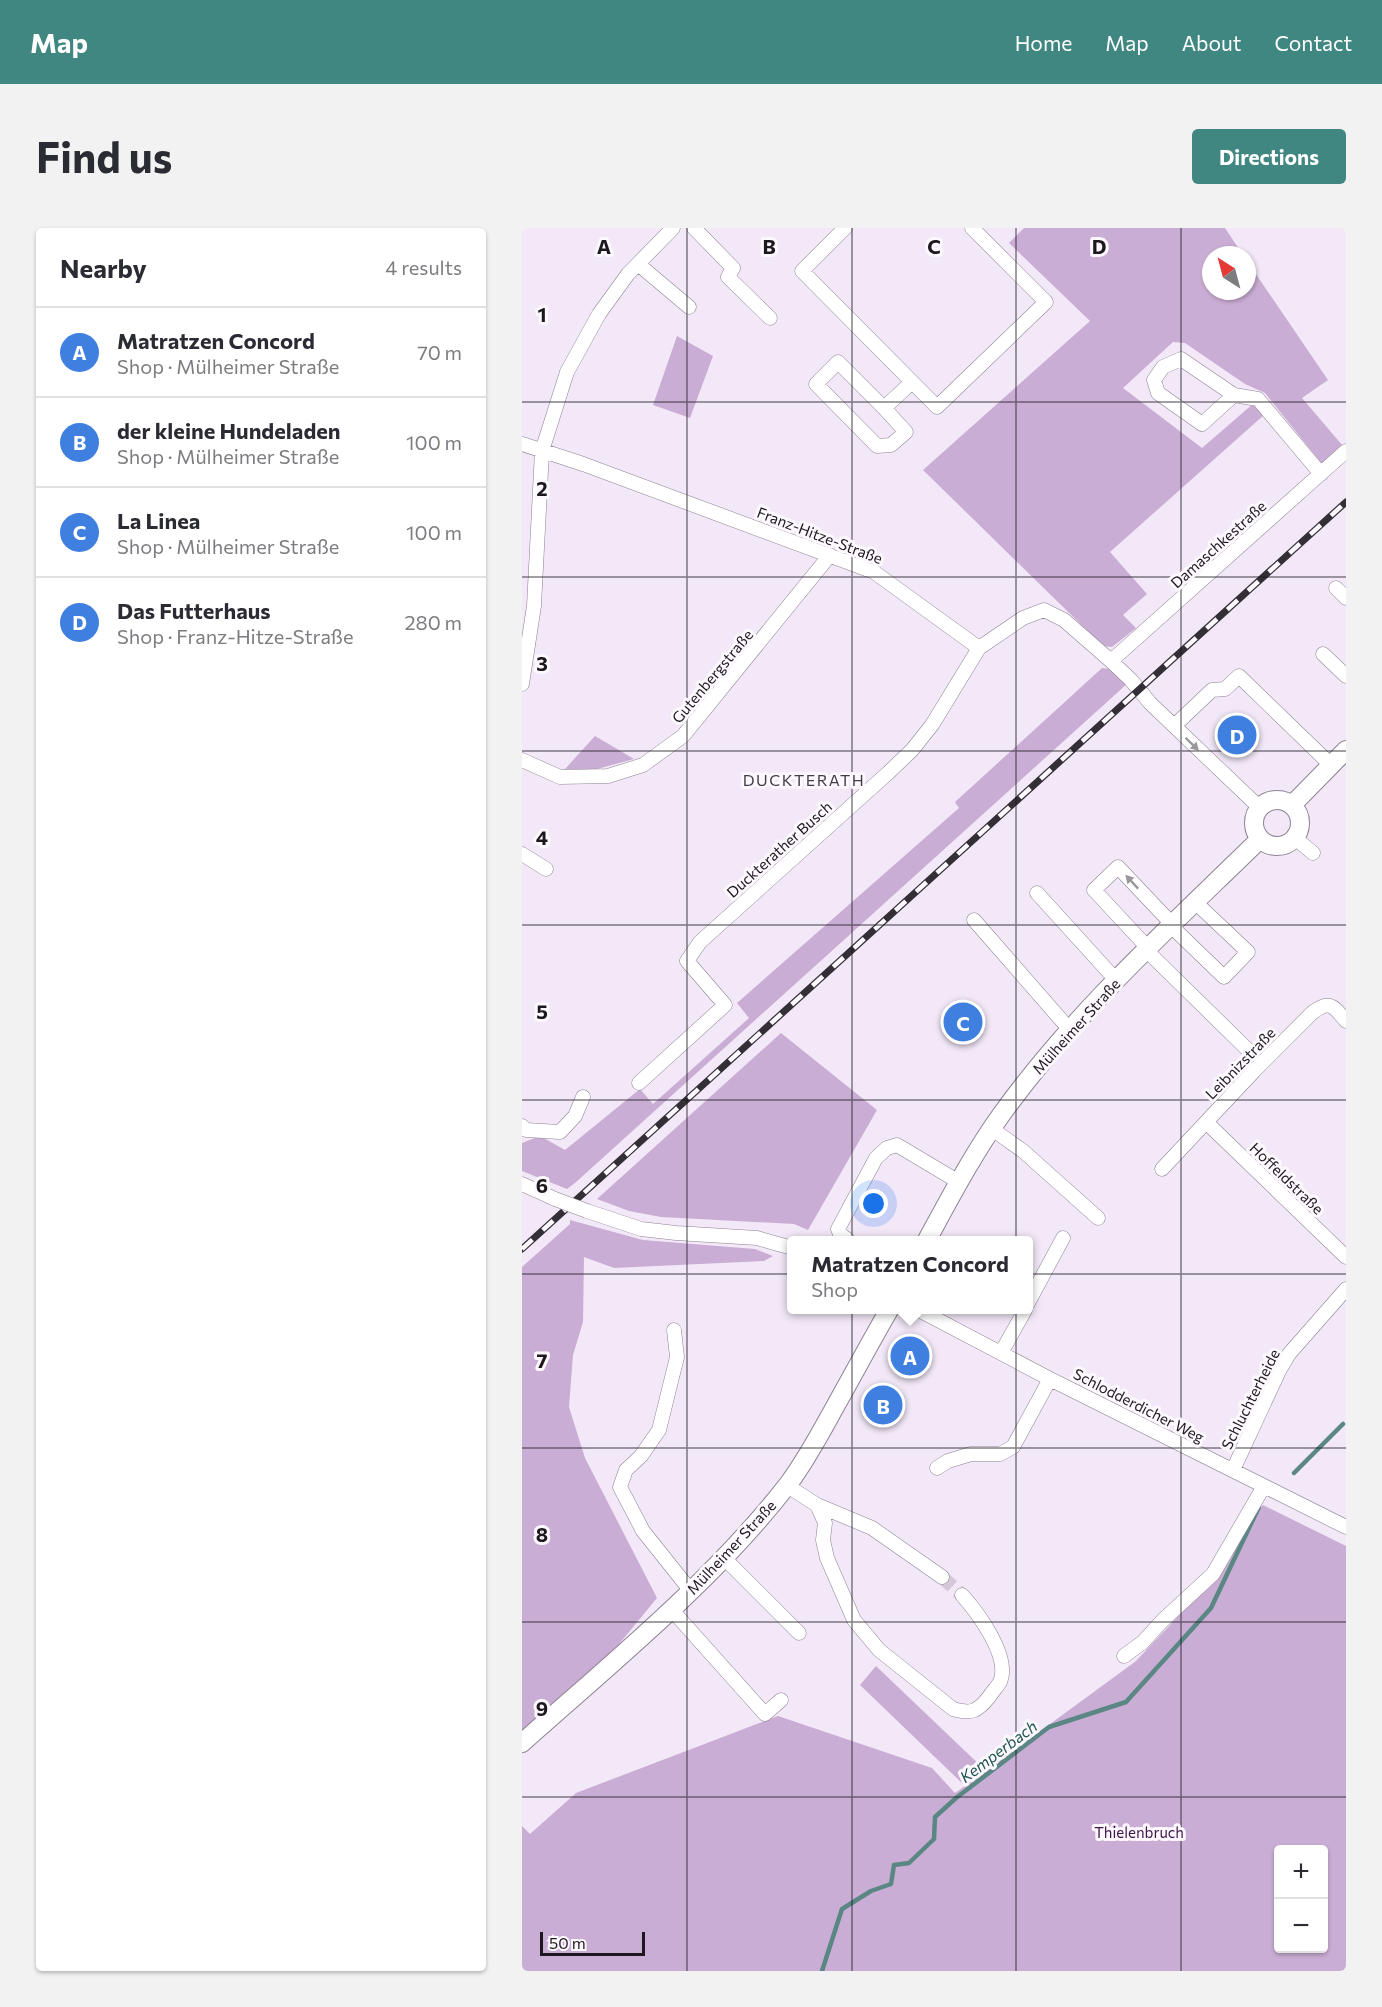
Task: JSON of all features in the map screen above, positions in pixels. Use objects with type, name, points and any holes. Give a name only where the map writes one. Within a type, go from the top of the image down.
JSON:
[{"type":"main road","points":[[1292,805],[1346,750]]},
{"type":"main road","points":[[1272,800],[1292,805],[1300,817],[1299,831],[1295,838],[1289,843],[1274,846],[1260,839],[1256,833],[1254,820],[1260,808],[1272,800]]},
{"type":"main road","name":"Mülheimer Straße","points":[[929,1236],[992,1129],[1037,1069],[1116,980],[1260,839]]},
{"type":"main road","name":"Mülheimer Straße","points":[[522,1743],[671,1609],[724,1558],[760,1519],[818,1437],[887,1314]]},
{"type":"street","points":[[522,684],[534,606],[542,451],[567,372],[599,314],[628,274],[673,228]]},
{"type":"street","points":[[694,228],[733,268],[728,277],[770,318]]},
{"type":"street","points":[[845,228],[802,271],[937,407],[1046,302],[972,228]]},
{"type":"street","points":[[638,264],[689,307]]},
{"type":"street","points":[[1234,395],[1202,424],[1158,393],[1154,380],[1163,367],[1181,359],[1234,395],[1258,399],[1321,474]]},
{"type":"street","points":[[838,362],[884,408],[906,432],[891,445],[877,446],[816,384],[838,362]]},
{"type":"street","points":[[884,408],[912,382]]},
{"type":"street","name":"Franz-Hitze-Straße","points":[[522,444],[581,463],[874,572],[980,648]]},
{"type":"street","name":"Damaschkestraße","points":[[1111,661],[1346,451]]},
{"type":"street","name":"Gutenbergstraße","points":[[522,760],[560,777],[608,776],[643,765],[683,736],[830,555]]},
{"type":"street","points":[[980,648],[1023,618],[1044,610],[1064,620],[1111,661],[1174,726],[1260,808]]},
{"type":"street","name":"Duckterather Busch","points":[[639,1083],[725,1005],[687,961],[700,942],[912,750],[932,725],[980,648]]},
{"type":"street","points":[[1323,654],[1346,676]]},
{"type":"street","points":[[1174,726],[1212,690],[1225,689],[1239,676],[1331,765]]},
{"type":"street","points":[[1295,838],[1313,853]]},
{"type":"street","points":[[522,854],[546,869]]},
{"type":"street","points":[[1195,902],[1248,952],[1224,977],[1118,867],[1094,890],[1147,949],[1250,1052]]},
{"type":"street","points":[[1037,893],[1116,980]]},
{"type":"street","points":[[974,920],[1070,1030]]},
{"type":"street","name":"Leibnizstraße","points":[[1162,1169],[1312,1013],[1322,1005],[1328,1005],[1334,1007],[1346,1021]]},
{"type":"street","points":[[524,1128],[560,1132],[575,1116],[583,1097]]},
{"type":"street","name":"Hoffeldstraße","points":[[1206,1122],[1346,1257]]},
{"type":"street","points":[[992,1129],[1023,1151],[1098,1218]]},
{"type":"street","points":[[843,1236],[838,1229],[876,1158],[887,1148],[897,1145],[959,1182]]},
{"type":"street","points":[[522,1184],[619,1223],[676,1233],[757,1238],[787,1247]]},
{"type":"street","points":[[1033,1295],[1063,1238]]},
{"type":"street","name":"Schluchterheide","points":[[1233,1470],[1289,1354],[1346,1289]]},
{"type":"street","name":"Schlodderdicher Weg","points":[[927,1314],[1050,1379],[1346,1527]]},
{"type":"street","points":[[1001,1353],[1023,1314]]},
{"type":"street","points":[[674,1330],[677,1357],[659,1430],[641,1456],[626,1470],[620,1487],[643,1531],[690,1590]]},
{"type":"street","points":[[937,1468],[948,1461],[971,1454],[1000,1454],[1013,1447],[1050,1379]]},
{"type":"street","points":[[786,1485],[817,1505],[872,1528],[942,1577]]},
{"type":"street","points":[[1124,1656],[1143,1642],[1162,1620],[1213,1574],[1264,1486]]},
{"type":"street","points":[[817,1505],[825,1523],[823,1540],[826,1558],[854,1620],[879,1650],[953,1709],[966,1712],[980,1708],[1000,1681],[1002,1668],[994,1640],[976,1610],[962,1595]]},
{"type":"street","points":[[724,1558],[799,1633]]},
{"type":"street","points":[[671,1609],[765,1714],[781,1700]]},
{"type":"green space","points":[[1024,228],[1225,228],[1237,246],[1202,246],[1202,300],[1256,300],[1256,274],[1328,380],[1302,398],[1343,446],[1322,464],[1265,393],[1245,384],[1185,343],[1173,342],[1123,388],[1202,448],[1254,403],[1264,415],[1110,552],[1147,594],[1123,615],[1136,628],[1112,647],[1103,646],[923,470],[1090,321],[1009,243]]},
{"type":"green space","points":[[677,336],[713,356],[690,418],[653,405]]},
{"type":"green space","points":[[1102,668],[1111,669],[1128,683],[575,1183],[567,1189],[522,1171],[522,1143],[540,1136],[565,1150],[640,1089],[653,1104],[749,1018],[737,1003],[959,808],[955,802]]},
{"type":"green space","points":[[595,736],[634,759],[597,769],[565,769]]},
{"type":"green space","points":[[781,1033],[877,1110],[808,1230],[794,1224],[661,1217],[629,1211],[597,1199]]},
{"type":"green space","points":[[570,1220],[643,1240],[755,1249],[773,1256],[764,1261],[614,1268],[584,1257],[583,1322],[573,1355],[569,1407],[585,1458],[657,1598],[610,1655],[522,1733],[522,1267],[570,1224]]},
{"type":"green space","name":"Thielenbruch","points":[[1263,1505],[1346,1546],[1346,1971],[522,1971],[522,1826],[530,1834],[576,1793],[778,1716],[932,1768],[955,1793],[965,1786],[860,1685],[876,1666],[986,1771],[1136,1661],[1203,1590]]},
{"type":"waterway","name":"Kemperbach","points":[[1294,1473],[1343,1424]]},
{"type":"waterway","name":"Kemperbach","points":[[822,1971],[842,1909],[871,1891],[891,1884],[894,1865],[909,1863],[934,1839],[935,1817],[956,1798],[1049,1727],[1126,1702],[1211,1608],[1259,1507]]},
{"type":"tunnel","points":[[942,1577],[962,1595]]},
{"type":"railway","points":[[522,1249],[1346,502]]},
{"type":"place","name":"Das Futterhaus","points":[[1237,735]]},
{"type":"place","name":"La Linea","points":[[963,1022]]},
{"type":"place","name":"Matratzen Concord","points":[[910,1356]]},
{"type":"place","name":"der kleine Hundeladen","points":[[883,1405]]},
{"type":"district","name":"DUCKTERATH","points":[[804,779]]}]
